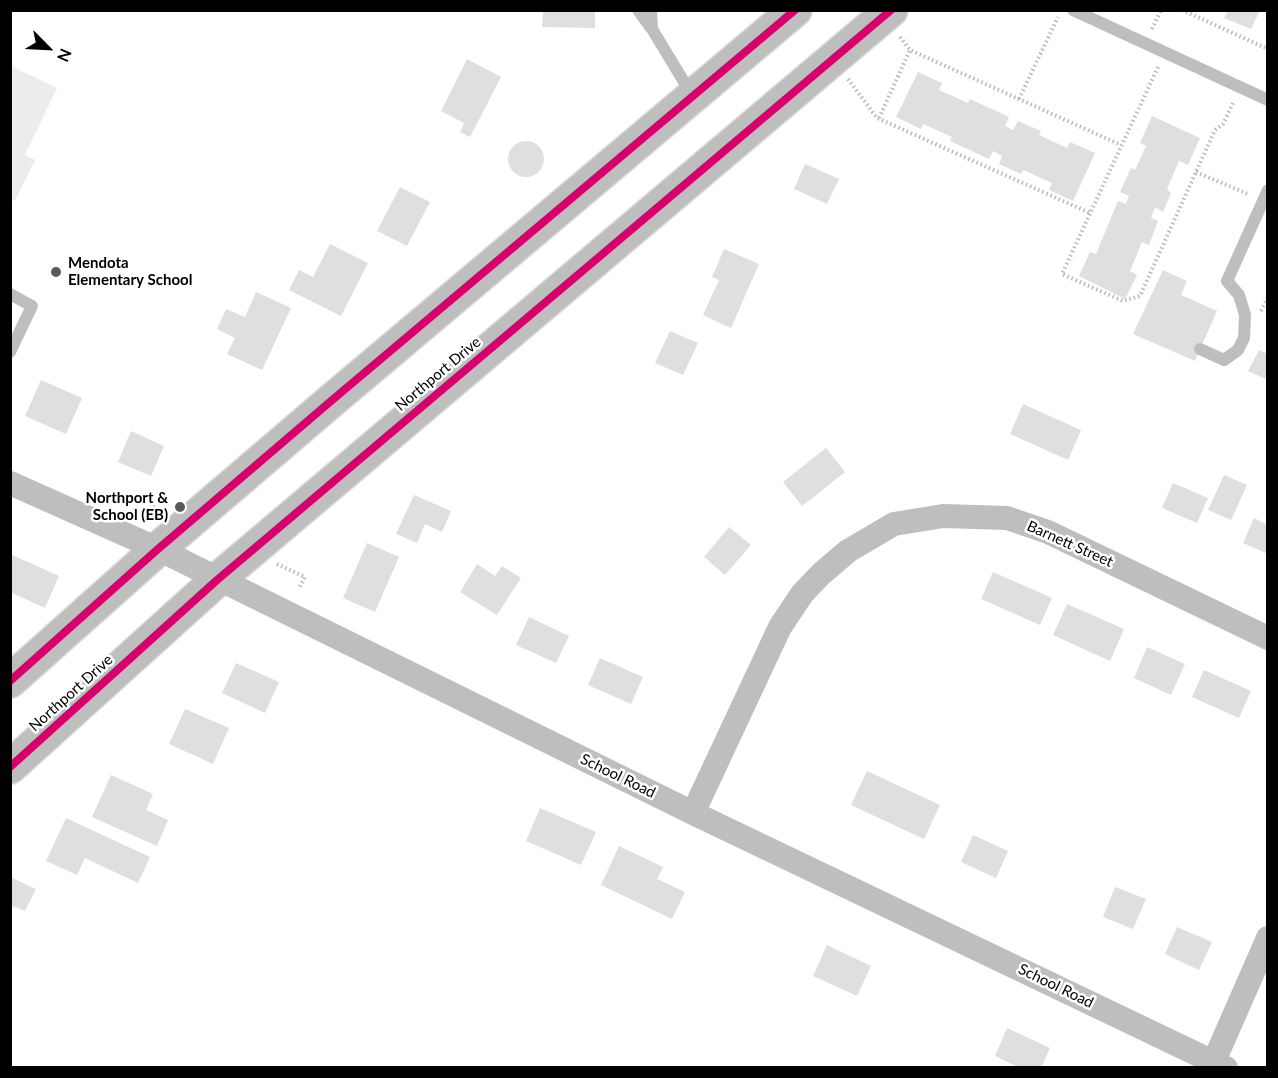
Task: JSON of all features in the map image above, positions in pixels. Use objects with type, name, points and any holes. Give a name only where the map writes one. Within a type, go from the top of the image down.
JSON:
[{"type":"main road","points":[[10,681],[158,549],[795,10]]},
{"type":"main road","name":"Northport Drive","points":[[10,767],[217,580],[892,20]]},
{"type":"street","name":"School Road","points":[[10,483],[158,549],[693,813],[1216,1066]]},
{"type":"street","name":"Barnett Street","points":[[693,813],[780,627],[802,594],[848,551],[894,524],[943,516],[1007,518],[1048,532],[1268,638]]},
{"type":"street","points":[[1216,1066],[1268,938]]},
{"type":"lane","points":[[638,10],[692,96]]},
{"type":"lane","points":[[651,10],[652,29]]},
{"type":"lane","points":[[1073,10],[1268,100]]},
{"type":"lane","points":[[1200,349],[1224,360],[1238,350],[1244,338],[1245,315],[1239,295],[1227,281],[1265,196]]},
{"type":"lane","points":[[10,294],[32,306],[10,352]]},
{"type":"path","points":[[1019,99],[1061,10]]},
{"type":"path","points":[[1182,10],[1268,49]]},
{"type":"path","points":[[892,20],[910,50],[1121,145]]},
{"type":"path","points":[[879,118],[910,50]]},
{"type":"path","points":[[1165,53],[1062,274],[1123,301],[1140,296],[1215,130],[1223,124],[1241,88]]},
{"type":"path","points":[[843,72],[879,118],[1090,213]]},
{"type":"path","points":[[1196,172],[1265,196]]},
{"type":"path","points":[[143,515],[155,505]]},
{"type":"path","points":[[277,564],[305,577],[299,588]]},
{"type":"shaded area","points":[[11,66],[57,88],[25,155],[35,160],[15,201],[10,199]]},
{"type":"building","points":[[543,10],[595,10],[595,28],[542,27]]},
{"type":"building","points":[[1222,10],[1260,10],[1251,29],[1224,18],[1227,13]]},
{"type":"building","points":[[467,59],[501,77],[470,137],[460,132],[464,123],[441,111]]},
{"type":"building","points":[[918,72],[942,83],[939,90],[968,103],[970,99],[1009,117],[1005,126],[1013,130],[1018,121],[1041,131],[1039,135],[1067,148],[1070,142],[1095,153],[1073,201],[1049,190],[1052,183],[1023,170],[1021,174],[999,164],[1002,156],[993,151],[989,159],[950,141],[952,137],[923,124],[921,129],[896,117]]},
{"type":"building","points":[[1152,116],[1200,138],[1188,165],[1179,161],[1167,189],[1171,193],[1163,212],[1155,207],[1151,218],[1158,221],[1149,245],[1142,242],[1130,271],[1137,275],[1125,299],[1079,276],[1090,252],[1096,254],[1118,201],[1126,204],[1129,196],[1120,192],[1131,168],[1135,170],[1146,146],[1140,143]]},
{"type":"building","points":[[526,141],[538,147],[544,159],[538,171],[526,177],[514,171],[508,159],[514,147]]},
{"type":"building","points":[[805,164],[839,179],[827,204],[794,189]]},
{"type":"building","points":[[400,187],[430,202],[407,246],[377,231]]},
{"type":"building","points":[[330,244],[368,263],[341,316],[289,290],[299,270],[313,277]]},
{"type":"building","points":[[724,249],[759,264],[731,328],[703,315],[719,280],[712,277]]},
{"type":"building","points":[[1163,270],[1187,281],[1181,295],[1217,311],[1195,361],[1133,334]]},
{"type":"building","points":[[256,292],[291,308],[262,370],[227,354],[235,338],[217,329],[226,309],[245,317]]},
{"type":"building","points":[[670,331],[698,343],[683,375],[655,363]]},
{"type":"building","points":[[1259,350],[1268,354],[1268,380],[1248,371]]},
{"type":"building","points":[[41,380],[82,398],[66,434],[25,416]]},
{"type":"building","points":[[1023,404],[1081,430],[1068,460],[1010,434]]},
{"type":"building","points":[[131,431],[164,446],[151,476],[118,462]]},
{"type":"building","points":[[826,448],[845,472],[802,506],[783,482]]},
{"type":"building","points":[[1224,475],[1247,485],[1231,520],[1208,510]]},
{"type":"building","points":[[1173,483],[1208,498],[1197,523],[1162,508]]},
{"type":"building","points":[[414,495],[451,511],[442,532],[425,524],[417,543],[396,534]]},
{"type":"building","points":[[1254,518],[1268,525],[1268,554],[1243,543]]},
{"type":"building","points":[[729,527],[751,545],[725,575],[704,557]]},
{"type":"building","points":[[367,543],[399,557],[375,612],[343,598]]},
{"type":"building","points":[[10,554],[59,576],[45,608],[10,592]]},
{"type":"building","points":[[477,564],[495,576],[502,566],[521,578],[497,615],[460,592]]},
{"type":"building","points":[[993,572],[1052,598],[1040,625],[981,599]]},
{"type":"building","points":[[1067,604],[1124,629],[1110,661],[1053,635]]},
{"type":"building","points":[[529,617],[569,636],[556,663],[516,645]]},
{"type":"building","points":[[1147,647],[1185,664],[1171,695],[1134,678]]},
{"type":"building","points":[[600,658],[643,677],[631,704],[588,685]]},
{"type":"building","points":[[236,663],[279,682],[265,713],[222,693]]},
{"type":"building","points":[[1204,670],[1251,691],[1239,718],[1192,697]]},
{"type":"building","points":[[185,709],[229,728],[213,764],[169,744]]},
{"type":"building","points":[[867,771],[940,805],[924,839],[851,805]]},
{"type":"building","points":[[111,775],[153,794],[146,810],[168,820],[157,846],[92,817]]},
{"type":"building","points":[[540,808],[596,832],[581,865],[526,841]]},
{"type":"building","points":[[66,818],[150,857],[138,883],[85,858],[77,875],[46,861]]},
{"type":"building","points":[[973,835],[1008,851],[996,878],[961,862]]},
{"type":"building","points":[[619,846],[663,867],[657,879],[685,892],[672,919],[601,885]]},
{"type":"building","points":[[10,877],[36,889],[25,911],[13,906],[10,911]]},
{"type":"building","points":[[1115,887],[1146,899],[1133,929],[1103,917]]},
{"type":"building","points":[[1177,927],[1212,942],[1199,970],[1165,954]]},
{"type":"building","points":[[827,945],[871,966],[857,996],[813,976]]},
{"type":"building","points":[[1007,1028],[1050,1048],[1041,1068],[1020,1068],[995,1056]]},
{"type":"cycle path","points":[[10,681],[158,549],[331,401],[795,10]]},
{"type":"cycle path","points":[[10,767],[217,580],[891,10]]},
{"type":"place","name":"Mendota Elementary School","points":[[56,272]]},
{"type":"place","name":"Northport & School (EB)","points":[[180,507]]}]
